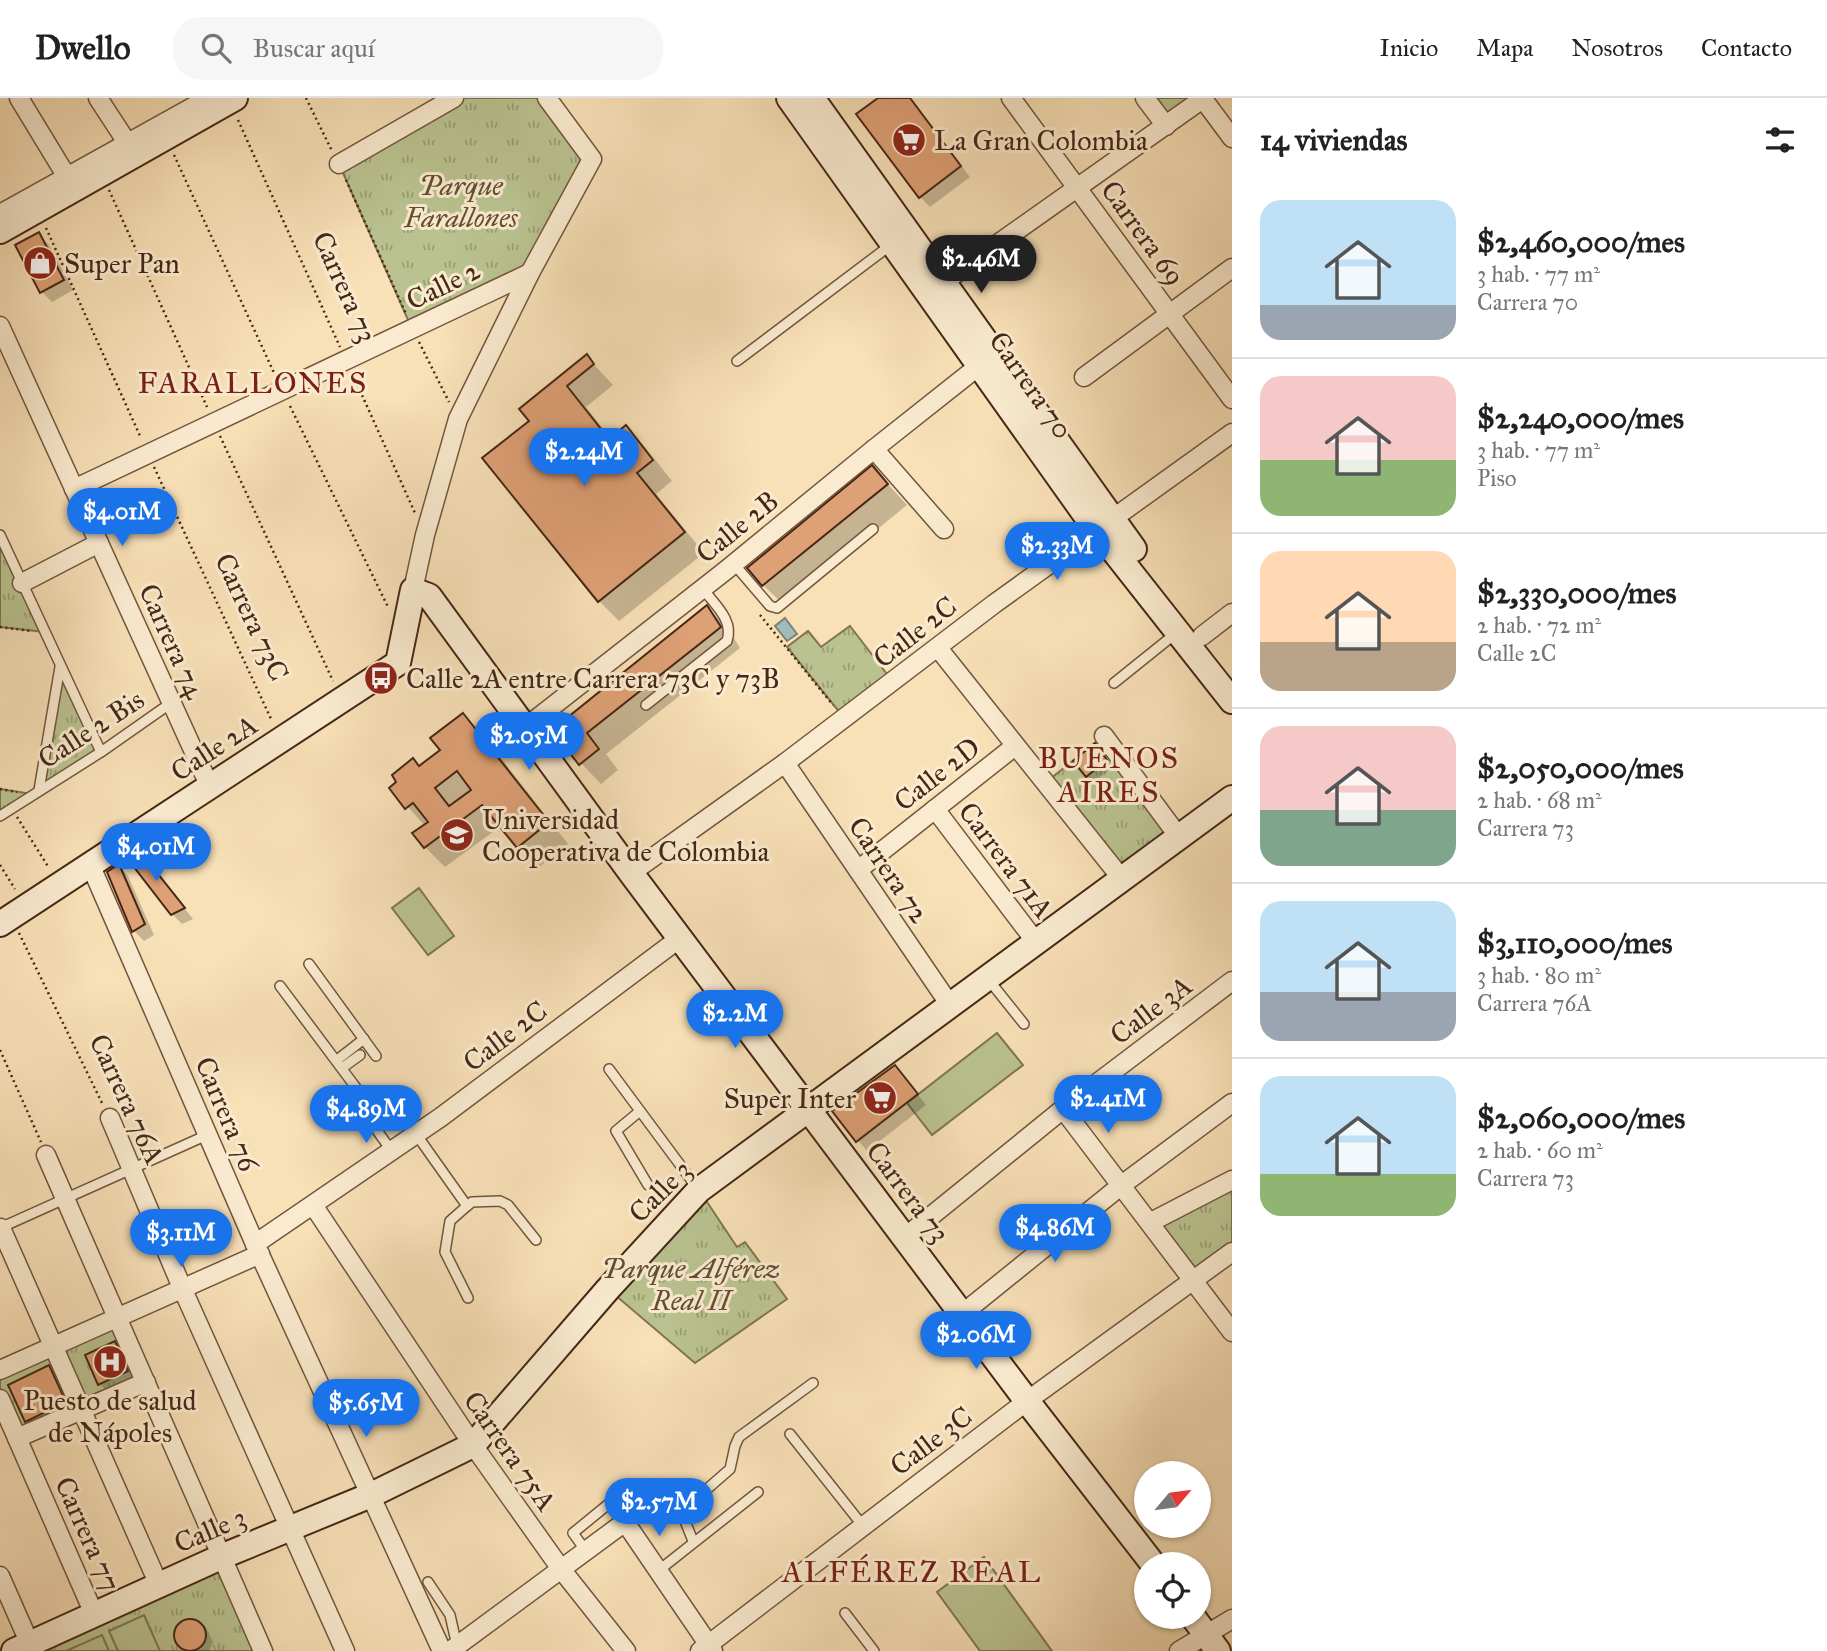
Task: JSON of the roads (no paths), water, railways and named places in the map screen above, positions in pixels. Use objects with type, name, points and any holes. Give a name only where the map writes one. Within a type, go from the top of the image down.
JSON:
[{"type":"street","points":[[19,98],[67,177]]},
{"type":"street","points":[[99,98],[128,144]]},
{"type":"street","points":[[339,164],[454,98]]},
{"type":"street","points":[[413,590],[425,535],[458,419],[530,272],[592,159],[547,98]]},
{"type":"street","name":"Carrera 70","points":[[789,98],[980,365],[1103,524],[1232,673]]},
{"type":"street","name":"Carrera 70","points":[[812,98],[944,282],[1103,524],[1178,632],[1232,701]]},
{"type":"street","name":"Carrera 69","points":[[1011,98],[1232,399]]},
{"type":"street","points":[[1145,98],[1166,126]]},
{"type":"street","points":[[944,282],[1204,98],[1232,138]]},
{"type":"street","points":[[2,222],[67,177],[218,101]]},
{"type":"street","points":[[2,222],[38,210],[218,101]]},
{"type":"street","points":[[1083,377],[1232,268]]},
{"type":"street","name":"Calle 2","points":[[74,489],[530,272]]},
{"type":"street","name":"Carrera 74","points":[[0,326],[210,787]]},
{"type":"street","name":"Calle 2B","points":[[526,727],[703,589],[980,365]]},
{"type":"street","name":"Calle 2C","points":[[631,873],[786,763],[1103,524],[1232,433]]},
{"type":"street","points":[[874,449],[944,528]]},
{"type":"street","points":[[22,583],[99,543]]},
{"type":"street","name":"Carrera 73","points":[[413,590],[429,596],[680,939],[1144,1552]]},
{"type":"street","name":"Calle 2A","points":[[13,916],[398,663],[413,590]]},
{"type":"street","points":[[1202,636],[1232,613]]},
{"type":"street","points":[[938,648],[1122,879]]},
{"type":"street","points":[[1104,736],[1179,837]]},
{"type":"street","name":"Calle 2D","points":[[858,870],[1015,746]]},
{"type":"street","name":"Carrera 72","points":[[786,763],[950,1005]]},
{"type":"street","name":"Calle 3","points":[[25,1648],[223,1556],[371,1495],[473,1445],[608,1289],[699,1190],[1232,798]]},
{"type":"street","name":"Carrera 71A","points":[[935,808],[1035,943]]},
{"type":"street","name":"Carrera 76","points":[[90,864],[257,1249],[371,1495],[450,1649]]},
{"type":"street","name":"Calle 2C","points":[[0,1370],[183,1290],[257,1249],[313,1205],[416,1134],[680,939]]},
{"type":"street","name":"Calle 3A","points":[[904,1238],[1063,1109],[1232,981]]},
{"type":"street","points":[[962,1314],[1122,1184],[1232,1102]]},
{"type":"street","points":[[1063,1109],[1232,1332]]},
{"type":"street","name":"Carrera 76A","points":[[110,1118],[183,1290],[345,1651]]},
{"type":"street","points":[[46,1155],[263,1651]]},
{"type":"street","points":[[1151,1222],[1232,1180]]},
{"type":"street","name":"Carrera 75A","points":[[313,1205],[473,1445],[561,1569],[626,1651]]},
{"type":"street","points":[[1,1228],[159,1585]]},
{"type":"street","name":"Calle 3C","points":[[707,1649],[1027,1401],[1232,1252]]},
{"type":"street","points":[[17,1438],[146,1382]]},
{"type":"street","name":"Carrera 77","points":[[0,1399],[94,1614]]},
{"type":"street","points":[[450,1649],[625,1522],[707,1649]]},
{"type":"street","points":[[0,1576],[25,1648]]},
{"type":"street","points":[[1180,1651],[1232,1619]]},
{"type":"lane","points":[[737,361],[893,243]]},
{"type":"lane","points":[[734,564],[770,606],[777,608],[873,529]]},
{"type":"lane","points":[[0,535],[101,752]]},
{"type":"lane","points":[[646,705],[727,641],[730,631],[727,620],[703,589]]},
{"type":"lane","points":[[1114,683],[1178,632]]},
{"type":"lane","points":[[39,790],[61,665]]},
{"type":"lane","name":"Calle 2 Bis","points":[[0,816],[101,752],[171,703]]},
{"type":"lane","points":[[309,964],[376,1056]]},
{"type":"lane","points":[[987,978],[1024,1024]]},
{"type":"lane","points":[[280,986],[357,1089],[358,1104],[391,1150]]},
{"type":"lane","points":[[340,1064],[364,1039]]},
{"type":"lane","points":[[340,1064],[360,1055]]},
{"type":"lane","points":[[609,1069],[699,1190]]},
{"type":"lane","points":[[640,1111],[616,1131],[648,1185]]},
{"type":"lane","points":[[416,1134],[467,1206]]},
{"type":"lane","points":[[1,1228],[207,1135]]},
{"type":"lane","points":[[468,1298],[445,1252],[450,1222],[467,1206],[472,1202],[500,1201],[508,1205],[536,1240]]},
{"type":"lane","points":[[693,1541],[683,1510],[730,1469],[739,1437],[813,1383]]},
{"type":"lane","points":[[790,1434],[863,1526]]},
{"type":"lane","points":[[658,1571],[758,1492]]},
{"type":"lane","points":[[586,1551],[573,1533],[611,1502]]},
{"type":"lane","points":[[428,1582],[450,1615],[450,1649]]},
{"type":"lane","points":[[845,1613],[874,1651]]},
{"type":"water","points":[[785,618],[797,634],[787,641],[775,626]]},
{"type":"place","name":"La Gran Colombia","points":[[909,140]]},
{"type":"place","name":"Super Pan","points":[[40,263]]},
{"type":"place","name":"Calle 2A entre Carrera 73C y 73B","points":[[381,678]]},
{"type":"place","name":"Universidad Cooperativa de Colombia","points":[[457,835]]},
{"type":"place","name":"Super Inter","points":[[880,1098]]},
{"type":"place","name":"Puesto de salud de Nápoles","points":[[110,1362]]},
{"type":"district","name":"FARALLONES","points":[[253,383]]},
{"type":"district","name":"BUENOS AIRES","points":[[1109,775]]},
{"type":"district","name":"ALFÉREZ REAL","points":[[912,1572]]},
{"type":"park label","name":"Parque Farallones","points":[[461,201]]},
{"type":"park label","name":"Parque Alférez Real II","points":[[691,1284]]}]
